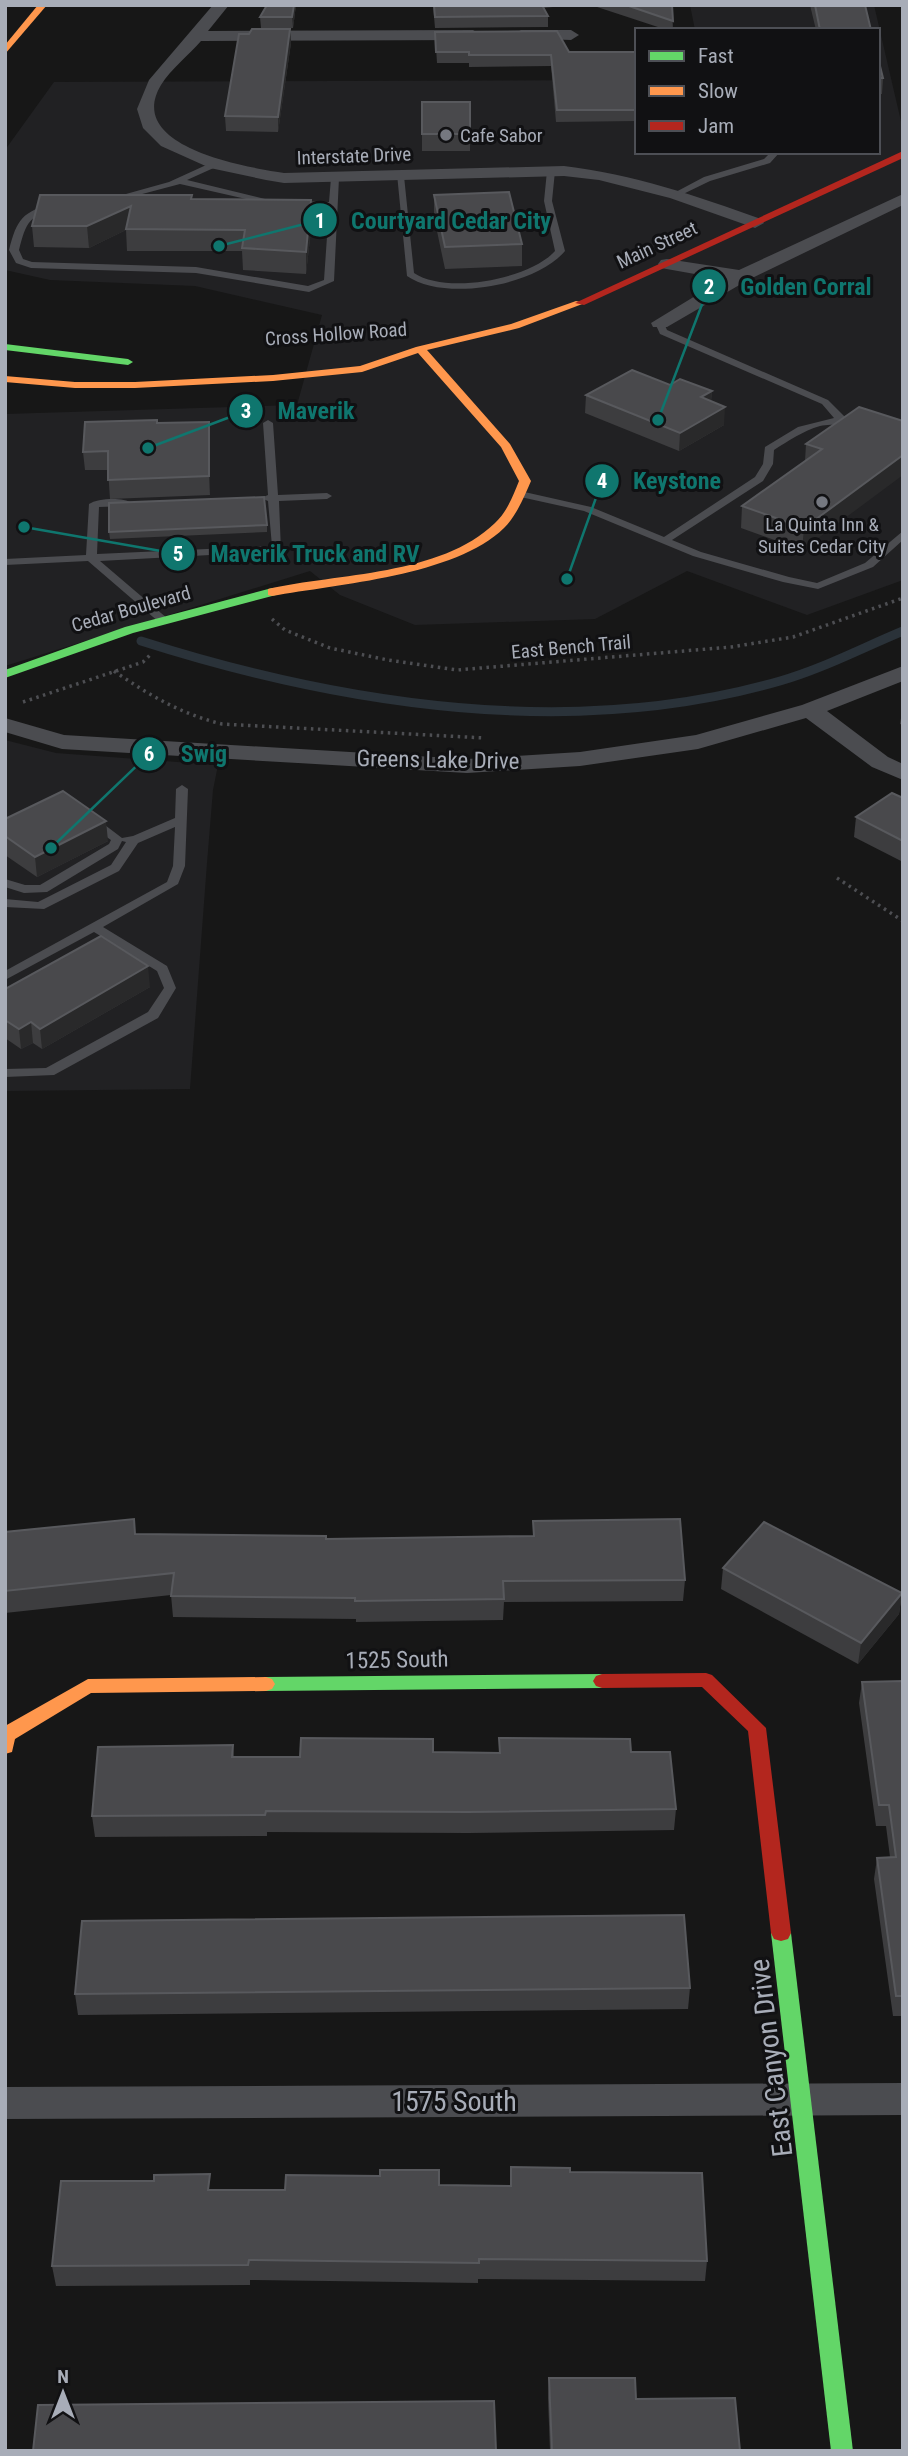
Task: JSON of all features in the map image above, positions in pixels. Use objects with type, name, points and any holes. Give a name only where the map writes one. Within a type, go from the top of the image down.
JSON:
[{"type":"main road","points":[[5,51],[43,5]]},
{"type":"main road","name":"Main Street","points":[[420,349],[476,337],[552,313],[667,264],[903,154]]},
{"type":"main road","points":[[5,347],[98,360],[148,363]]},
{"type":"main road","points":[[420,349],[506,446],[525,481],[520,494]]},
{"type":"main road","name":"Cross Hollow Road","points":[[360,351],[420,349]]},
{"type":"main road","name":"Cross Hollow Road","points":[[5,379],[135,385],[273,378],[362,369],[420,349]]},
{"type":"main road","name":"Cedar Boulevard","points":[[5,674],[77,645],[255,596],[433,560],[484,538],[512,513],[520,494]]},
{"type":"main road","name":"1525 South","points":[[5,1747],[6,1735],[88,1686],[706,1680]]},
{"type":"main road","name":"East Canyon Drive","points":[[706,1680],[757,1728],[803,2099],[842,2451]]},
{"type":"street","name":"Interstate Drive","points":[[221,5],[152,87],[145,106],[149,123],[159,136],[178,150],[215,164],[253,174],[284,178],[551,172],[599,175],[676,194],[755,223]]},
{"type":"street","points":[[196,36],[571,35]]},
{"type":"street","points":[[660,323],[741,276],[902,199]]},
{"type":"street","points":[[667,264],[741,276]]},
{"type":"street","name":"Greens Lake Drive","points":[[5,725],[62,742],[467,766],[580,759],[698,742],[810,710],[903,673]]},
{"type":"street","points":[[810,710],[880,762],[903,773]]},
{"type":"street","name":"1575 South","points":[[5,2103],[903,2099]]},
{"type":"lane","points":[[676,194],[707,179],[766,161],[774,154]]},
{"type":"lane","points":[[102,200],[180,181],[215,164]]},
{"type":"lane","points":[[400,176],[410,274],[415,281],[424,284],[464,286],[483,284],[544,267],[557,258],[560,251],[548,197],[551,172]]},
{"type":"lane","points":[[70,202],[33,212],[22,220],[14,250],[19,261],[31,265],[197,270],[309,289],[329,281],[335,178]]},
{"type":"lane","points":[[180,181],[261,201],[334,205]]},
{"type":"lane","points":[[139,192],[162,200]]},
{"type":"lane","points":[[244,207],[261,201]]},
{"type":"lane","points":[[660,323],[663,332],[825,402],[842,420]]},
{"type":"lane","points":[[664,541],[759,479],[768,464],[769,449],[801,429],[828,419],[866,421]]},
{"type":"lane","points":[[5,562],[277,549],[268,423]]},
{"type":"lane","points":[[520,494],[587,509],[722,562],[818,586],[869,565],[903,534]]},
{"type":"lane","points":[[259,498],[327,496]]},
{"type":"lane","points":[[91,558],[94,504],[136,502]]},
{"type":"lane","points":[[91,558],[164,621]]},
{"type":"lane","points":[[5,976],[172,884],[179,866],[182,789]]},
{"type":"lane","points":[[82,814],[117,839],[134,840],[180,820]]},
{"type":"lane","points":[[5,883],[24,889],[43,889],[114,846],[117,839]]},
{"type":"lane","points":[[5,903],[40,906],[115,867],[134,840]]},
{"type":"lane","points":[[5,1073],[49,1072],[153,1015],[170,988],[163,969],[94,927]]},
{"type":"path","name":"East Bench Trail","points":[[255,596],[279,628],[312,643],[426,668],[457,670],[625,657],[793,637],[903,598]]},
{"type":"path","points":[[23,702],[143,662],[154,652]]},
{"type":"path","points":[[114,671],[163,705],[192,718],[222,724],[492,738]]},
{"type":"path","points":[[837,878],[903,921]]},
{"type":"shaded area","points":[[690,5],[874,5],[879,28],[695,28]]},
{"type":"shaded area","points":[[880,31],[903,130],[903,580],[807,615],[687,571],[595,619],[415,625],[340,595],[310,571],[5,666],[5,414],[297,405],[322,315],[195,286],[50,280],[5,270],[5,150],[54,82],[635,80],[635,154],[880,154]]},
{"type":"shaded area","points":[[5,740],[56,753],[218,765],[213,790],[190,1089],[5,1091]]},
{"type":"building","points":[[267,5],[294,5],[292,17],[260,17]]},
{"type":"building","points":[[434,5],[542,5],[548,16],[435,17]]},
{"type":"building","points":[[626,5],[672,5],[673,21]]},
{"type":"building","points":[[815,5],[865,5],[871,28],[820,28]]},
{"type":"building","points":[[252,29],[290,29],[278,117],[225,116],[239,34],[249,34]]},
{"type":"building","points":[[557,31],[569,52],[635,52],[635,110],[557,110],[551,55],[469,55],[469,52],[436,52],[435,32]]},
{"type":"building","points":[[422,102],[470,102],[470,134],[422,134]]},
{"type":"building","points":[[509,192],[522,244],[445,247],[434,195]]},
{"type":"building","points":[[40,195],[192,195],[191,199],[311,200],[306,252],[242,248],[245,230],[126,229],[131,206],[87,226],[32,226]]},
{"type":"building","points":[[632,370],[670,385],[680,379],[712,391],[701,397],[725,407],[680,433],[586,395]]},
{"type":"building","name":"La Quinta Inn & Suites Cedar City","points":[[859,407],[903,421],[903,455],[804,528],[742,506],[822,449],[806,444]]},
{"type":"building","points":[[157,420],[157,423],[209,422],[209,476],[108,480],[108,451],[83,452],[85,422]]},
{"type":"building","points":[[264,497],[267,525],[109,532],[109,503]]},
{"type":"building","points":[[63,791],[106,821],[35,857],[5,836],[5,819]]},
{"type":"building","points":[[892,793],[903,798],[903,841],[856,817]]},
{"type":"building","points":[[101,936],[148,966],[40,1029],[31,1022],[19,1029],[5,1020],[5,989]]},
{"type":"building","points":[[134,1519],[135,1534],[326,1536],[326,1539],[534,1536],[533,1521],[680,1519],[685,1580],[503,1581],[504,1599],[355,1601],[355,1598],[171,1596],[174,1573],[5,1591],[5,1532]]},
{"type":"building","points":[[764,1522],[902,1593],[861,1643],[723,1568]]},
{"type":"building","points":[[903,1681],[903,1996],[896,1996],[877,1858],[896,1857],[889,1805],[879,1805],[862,1682]]},
{"type":"building","points":[[301,1738],[433,1739],[433,1752],[500,1753],[499,1738],[630,1739],[631,1752],[670,1752],[676,1809],[266,1811],[265,1815],[92,1816],[98,1747],[233,1745],[232,1757],[300,1757]]},
{"type":"building","points":[[684,1915],[690,1988],[75,1994],[82,1921]]},
{"type":"building","points":[[511,2167],[570,2168],[570,2172],[702,2173],[707,2261],[479,2259],[479,2263],[249,2260],[248,2265],[52,2266],[61,2181],[154,2181],[154,2175],[210,2174],[208,2190],[285,2190],[286,2175],[380,2176],[380,2170],[439,2170],[439,2185],[511,2186]]},
{"type":"building","points":[[549,2378],[635,2378],[636,2399],[735,2398],[740,2451],[552,2451]]},
{"type":"building","points":[[494,2401],[496,2451],[33,2451],[38,2405]]},
{"type":"waterway","points":[[141,641],[218,664],[377,698],[458,708],[540,712],[621,709],[701,699],[796,676],[903,631]]},
{"type":"traffic: fast","points":[[5,347],[128,362]]},
{"type":"traffic: fast","points":[[5,674],[129,630],[272,592]]},
{"type":"traffic: fast","points":[[266,1684],[602,1681]]},
{"type":"traffic: fast","points":[[781,1933],[842,2451]]},
{"type":"traffic: slow","points":[[5,51],[43,5]]},
{"type":"traffic: slow","points":[[5,379],[75,385],[135,385],[273,378],[362,369],[420,349],[515,326],[580,303]]},
{"type":"traffic: slow","points":[[272,592],[391,572],[452,554],[477,542],[498,527],[517,500],[525,481],[506,446],[420,349]]},
{"type":"traffic: slow","points":[[5,1747],[6,1735],[88,1686],[266,1684]]},
{"type":"traffic: jam","points":[[580,303],[903,154]]},
{"type":"traffic: jam","points":[[602,1681],[706,1680],[757,1728],[781,1933]]},
{"type":"place","name":"Cafe Sabor","points":[[446,135]]},
{"type":"place","name":"Courtyard Cedar City","points":[[219,246]]},
{"type":"place","name":"Golden Corral","points":[[658,420]]},
{"type":"place","name":"Maverik","points":[[148,448]]},
{"type":"place","name":"La Quinta Inn & Suites Cedar City","points":[[822,502]]},
{"type":"place","name":"Maverik Truck and RV","points":[[24,527]]},
{"type":"place","name":"Keystone","points":[[567,579]]},
{"type":"place","name":"Swig","points":[[51,848]]}]
